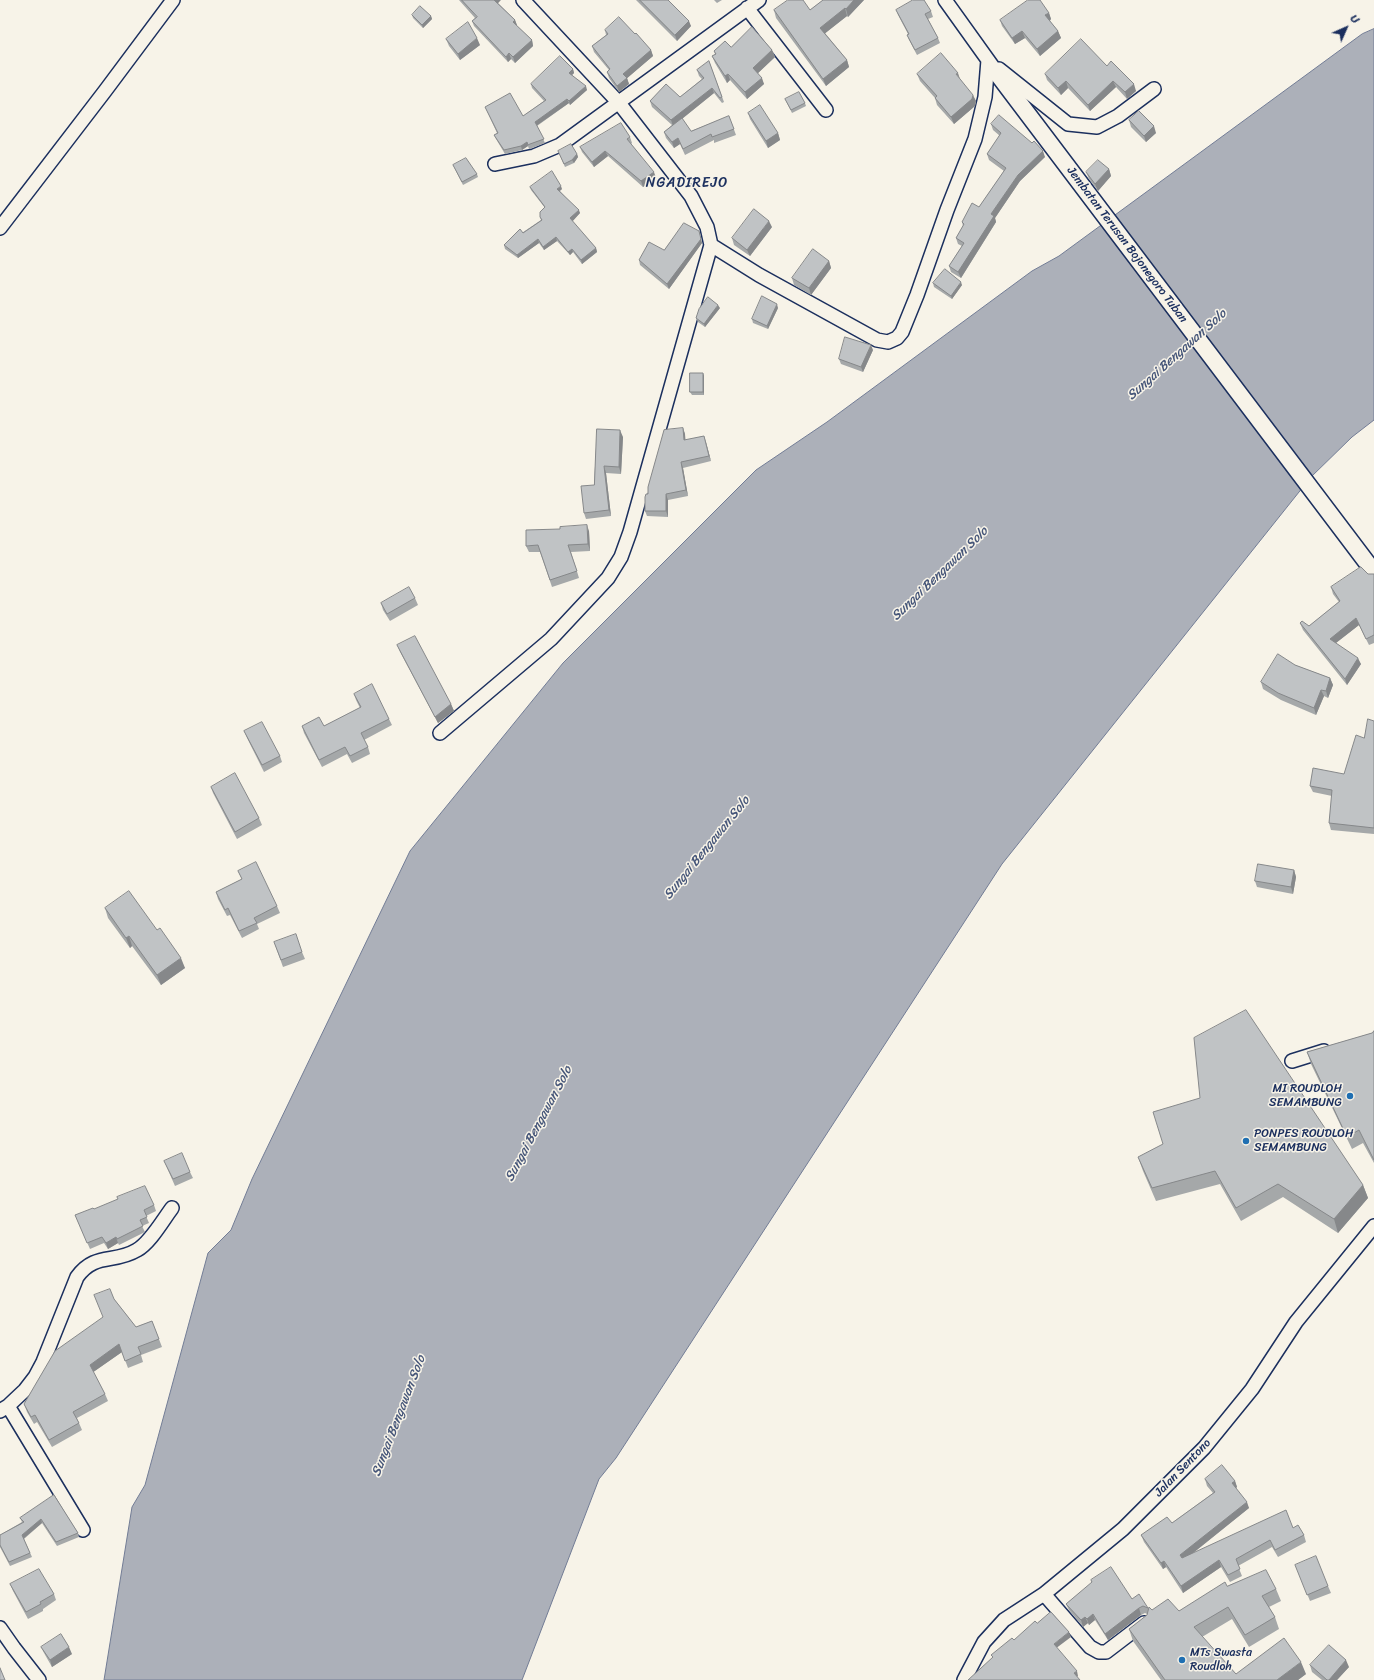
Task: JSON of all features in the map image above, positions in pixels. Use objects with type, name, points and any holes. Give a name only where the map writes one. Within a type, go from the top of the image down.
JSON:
[{"type":"street","points":[[0,228],[173,0]]},
{"type":"street","points":[[440,733],[550,639],[608,578],[621,557],[630,532],[711,245],[707,227],[690,196],[619,103],[523,0]]},
{"type":"street","points":[[495,164],[534,156],[560,145],[759,0]]},
{"type":"street","points":[[946,0],[992,66],[1068,124],[1097,127],[1118,116],[1154,89]]},
{"type":"street","points":[[747,8],[826,110]]},
{"type":"street","points":[[711,245],[759,275],[878,340],[888,342],[897,338],[902,332],[917,295],[947,210],[975,139],[992,66]]},
{"type":"street","name":"Jembatan Terusan Bojonegoro Tuban","points":[[992,66],[1374,572]]},
{"type":"street","points":[[1292,1061],[1336,1048]]},
{"type":"street","points":[[83,1530],[4,1409],[25,1390],[35,1377],[43,1362],[77,1277],[83,1268],[94,1261],[128,1255],[138,1250],[172,1208]]},
{"type":"street","name":"Jalan Sentono","points":[[964,1680],[984,1642],[1004,1620],[1044,1594],[1123,1529],[1204,1448],[1252,1389],[1296,1322],[1374,1226]]},
{"type":"street","points":[[1044,1594],[1090,1647],[1099,1652],[1106,1652],[1146,1621]]},
{"type":"street","points":[[0,1628],[39,1680]]},
{"type":"water","name":"Sungai Bengawan Solo","points":[[1374,29],[1374,420],[1352,437],[1311,477],[1002,864],[616,1458],[599,1479],[522,1680],[104,1680],[132,1507],[145,1485],[208,1253],[231,1230],[252,1179],[410,851],[563,663],[756,470],[827,422],[1032,271],[1059,256],[1362,34]]},
{"type":"building","points":[[462,0],[494,0],[515,20],[513,22],[532,40],[513,57],[509,53],[506,57],[472,21],[477,17]]},
{"type":"building","points":[[640,0],[668,0],[689,21],[675,35]]},
{"type":"building","points":[[788,0],[803,0],[810,10],[823,0],[854,0],[846,9],[845,8],[820,28],[847,60],[823,79],[774,10]]},
{"type":"building","points":[[913,0],[924,0],[931,11],[925,14],[938,38],[915,50],[907,35],[909,34],[896,10]]},
{"type":"building","points":[[1028,0],[1040,0],[1049,13],[1045,15],[1058,31],[1037,49],[1022,31],[1012,38],[1000,20]]},
{"type":"building","points":[[420,6],[431,16],[422,25],[412,15]]},
{"type":"building","points":[[619,17],[651,50],[623,74],[627,78],[617,86],[607,72],[610,69],[592,46],[608,34],[605,30]]},
{"type":"building","points":[[468,22],[477,38],[458,54],[446,39]]},
{"type":"building","points":[[752,27],[772,50],[753,68],[762,78],[745,92],[728,74],[725,76],[712,56],[716,54],[714,51],[725,41],[731,47]]},
{"type":"building","points":[[1081,39],[1107,66],[1111,61],[1134,84],[1125,92],[1113,81],[1088,105],[1066,81],[1058,88],[1045,74]]},
{"type":"building","points":[[941,53],[958,73],[956,74],[973,95],[972,99],[951,117],[935,98],[937,96],[917,74]]},
{"type":"building","points":[[560,56],[573,69],[569,73],[586,86],[569,101],[567,99],[535,122],[544,139],[528,145],[527,142],[521,146],[504,150],[494,135],[498,133],[485,107],[510,93],[523,116],[546,100],[531,84]]},
{"type":"building","points":[[709,61],[722,97],[720,98],[712,88],[671,120],[650,101],[666,84],[680,97],[704,78],[697,70]]},
{"type":"building","points":[[799,92],[805,103],[791,110],[785,99]]},
{"type":"building","points":[[760,105],[778,133],[766,141],[748,113]]},
{"type":"building","points":[[1139,111],[1154,126],[1144,136],[1129,120]]},
{"type":"building","points":[[999,115],[1032,143],[1034,141],[1043,151],[1018,175],[991,214],[994,216],[958,272],[949,266],[964,243],[956,238],[964,224],[962,222],[972,203],[979,207],[1006,168],[987,154],[1001,133],[991,124]]},
{"type":"building","points":[[729,116],[734,129],[712,137],[711,134],[683,149],[678,138],[672,142],[664,132],[682,118],[691,131]]},
{"type":"building","points":[[621,123],[630,137],[627,139],[654,172],[641,181],[605,151],[592,162],[580,147]]},
{"type":"building","points":[[571,144],[577,154],[572,160],[564,164],[558,151]]},
{"type":"building","points":[[466,158],[477,174],[462,182],[453,165]]},
{"type":"building","points":[[1098,160],[1109,169],[1095,184],[1086,172]]},
{"type":"building","points":[[552,171],[561,186],[557,189],[579,210],[570,218],[596,248],[581,260],[572,249],[568,252],[556,237],[543,247],[538,239],[517,255],[504,245],[520,229],[523,233],[542,220],[540,217],[540,212],[545,207],[530,187]]},
{"type":"building","points":[[754,209],[769,221],[747,250],[732,238]]},
{"type":"building","points":[[684,223],[699,231],[701,239],[667,284],[639,260],[649,242],[664,250]]},
{"type":"building","points":[[813,249],[829,261],[809,288],[792,278]]},
{"type":"building","points":[[945,269],[961,282],[951,296],[933,283]]},
{"type":"building","points":[[762,296],[777,304],[767,326],[752,319]]},
{"type":"building","points":[[708,297],[718,305],[704,324],[696,318],[699,309]]},
{"type":"building","points":[[845,337],[871,345],[861,367],[839,359]]},
{"type":"building","points":[[690,373],[703,373],[703,392],[690,392]]},
{"type":"building","points":[[683,428],[684,440],[704,436],[709,456],[681,462],[686,490],[666,494],[666,511],[645,511],[645,497],[646,494],[648,494],[648,487],[664,430]]},
{"type":"building","points":[[597,429],[620,430],[619,467],[604,466],[609,510],[584,513],[581,486],[594,485]]},
{"type":"building","points":[[587,525],[588,544],[568,545],[577,571],[550,580],[538,545],[526,546],[526,530],[560,529],[560,527]]},
{"type":"building","points":[[1361,567],[1368,574],[1374,574],[1374,635],[1366,639],[1356,618],[1330,639],[1358,658],[1345,679],[1300,623],[1302,621],[1309,626],[1340,601],[1331,587]]},
{"type":"building","points":[[409,587],[415,598],[387,614],[381,603]]},
{"type":"building","points":[[415,636],[451,704],[435,717],[397,645]]},
{"type":"building","points":[[1278,654],[1295,665],[1330,678],[1326,691],[1321,690],[1314,708],[1278,693],[1261,682]]},
{"type":"building","points":[[372,684],[389,719],[361,733],[368,747],[350,756],[345,747],[319,760],[302,726],[319,717],[324,726],[361,707],[354,694]]},
{"type":"building","points":[[1368,719],[1374,721],[1374,828],[1329,823],[1332,790],[1310,786],[1313,768],[1344,774],[1356,735],[1364,738]]},
{"type":"building","points":[[262,722],[280,756],[262,765],[244,731]]},
{"type":"building","points":[[235,773],[259,818],[235,832],[211,787]]},
{"type":"building","points":[[256,862],[277,906],[254,918],[257,923],[239,931],[228,908],[225,910],[216,892],[242,879],[238,871]]},
{"type":"building","points":[[1258,864],[1294,870],[1291,887],[1255,881]]},
{"type":"building","points":[[129,891],[157,930],[160,928],[181,958],[157,975],[129,936],[126,938],[105,908]]},
{"type":"building","points":[[296,934],[302,952],[281,960],[274,942]]},
{"type":"building","name":"PONPES ROUDLOH SEMAMBUNG","points":[[1246,1010],[1363,1185],[1334,1219],[1278,1184],[1236,1208],[1215,1171],[1152,1188],[1138,1157],[1163,1144],[1153,1112],[1200,1098],[1194,1038]]},
{"type":"building","name":"MI ROUDLOH SEMAMBUNG","points":[[1374,1031],[1374,1160],[1359,1130],[1347,1137],[1307,1052],[1372,1033]]},
{"type":"building","points":[[182,1153],[190,1172],[173,1179],[164,1161]]},
{"type":"building","points":[[145,1186],[154,1205],[144,1210],[147,1217],[140,1220],[143,1226],[117,1239],[116,1237],[106,1243],[102,1237],[87,1243],[75,1215],[93,1208],[94,1209],[118,1199],[117,1197]]},
{"type":"building","points":[[110,1289],[114,1299],[136,1327],[152,1321],[159,1339],[138,1347],[141,1354],[125,1361],[119,1344],[90,1365],[105,1394],[73,1412],[79,1423],[49,1440],[35,1415],[31,1417],[24,1404],[55,1351],[103,1317],[94,1295]]},
{"type":"building","points":[[1222,1465],[1235,1481],[1232,1483],[1247,1502],[1180,1555],[1182,1558],[1286,1510],[1293,1528],[1298,1525],[1304,1535],[1275,1550],[1270,1540],[1236,1559],[1240,1569],[1228,1575],[1219,1560],[1181,1586],[1164,1561],[1161,1563],[1141,1535],[1167,1517],[1172,1523],[1215,1492],[1205,1479]]},
{"type":"building","points":[[54,1495],[78,1533],[56,1542],[41,1519],[22,1535],[30,1553],[9,1562],[0,1545],[0,1535],[24,1522],[20,1518]]},
{"type":"building","points":[[1316,1556],[1328,1586],[1307,1595],[1295,1565]]},
{"type":"building","points":[[1111,1567],[1132,1599],[1139,1594],[1148,1608],[1143,1606],[1139,1608],[1105,1634],[1093,1614],[1087,1619],[1085,1617],[1081,1620],[1066,1604],[1092,1582],[1091,1580]]},
{"type":"building","points":[[39,1569],[54,1594],[40,1602],[41,1604],[26,1612],[10,1584]]},
{"type":"building","points":[[1266,1570],[1276,1589],[1262,1596],[1275,1617],[1245,1635],[1228,1607],[1194,1627],[1236,1674],[1284,1638],[1301,1662],[1277,1680],[1165,1680],[1129,1629],[1147,1615],[1149,1607],[1152,1610],[1168,1599],[1179,1611],[1225,1582],[1227,1586]]},
{"type":"building","points":[[1051,1612],[1069,1632],[1054,1644],[1077,1671],[1074,1673],[1080,1680],[968,1680],[993,1657],[991,1655],[1012,1638],[1014,1640],[1035,1621],[1037,1623]]},
{"type":"building","points":[[61,1634],[69,1647],[50,1660],[41,1647]]},
{"type":"building","points":[[1329,1645],[1346,1660],[1329,1680],[1327,1680],[1310,1665]]},
{"type":"building","points":[[0,1668],[5,1680],[0,1680]]},
{"type":"place","name":"MI ROUDLOH SEMAMBUNG","points":[[1350,1096]]},
{"type":"place","name":"PONPES ROUDLOH SEMAMBUNG","points":[[1246,1141]]},
{"type":"place","name":"MTs Swasta Roudloh","points":[[1182,1660]]},
{"type":"district","name":"NGADIREJO","points":[[687,183]]}]
